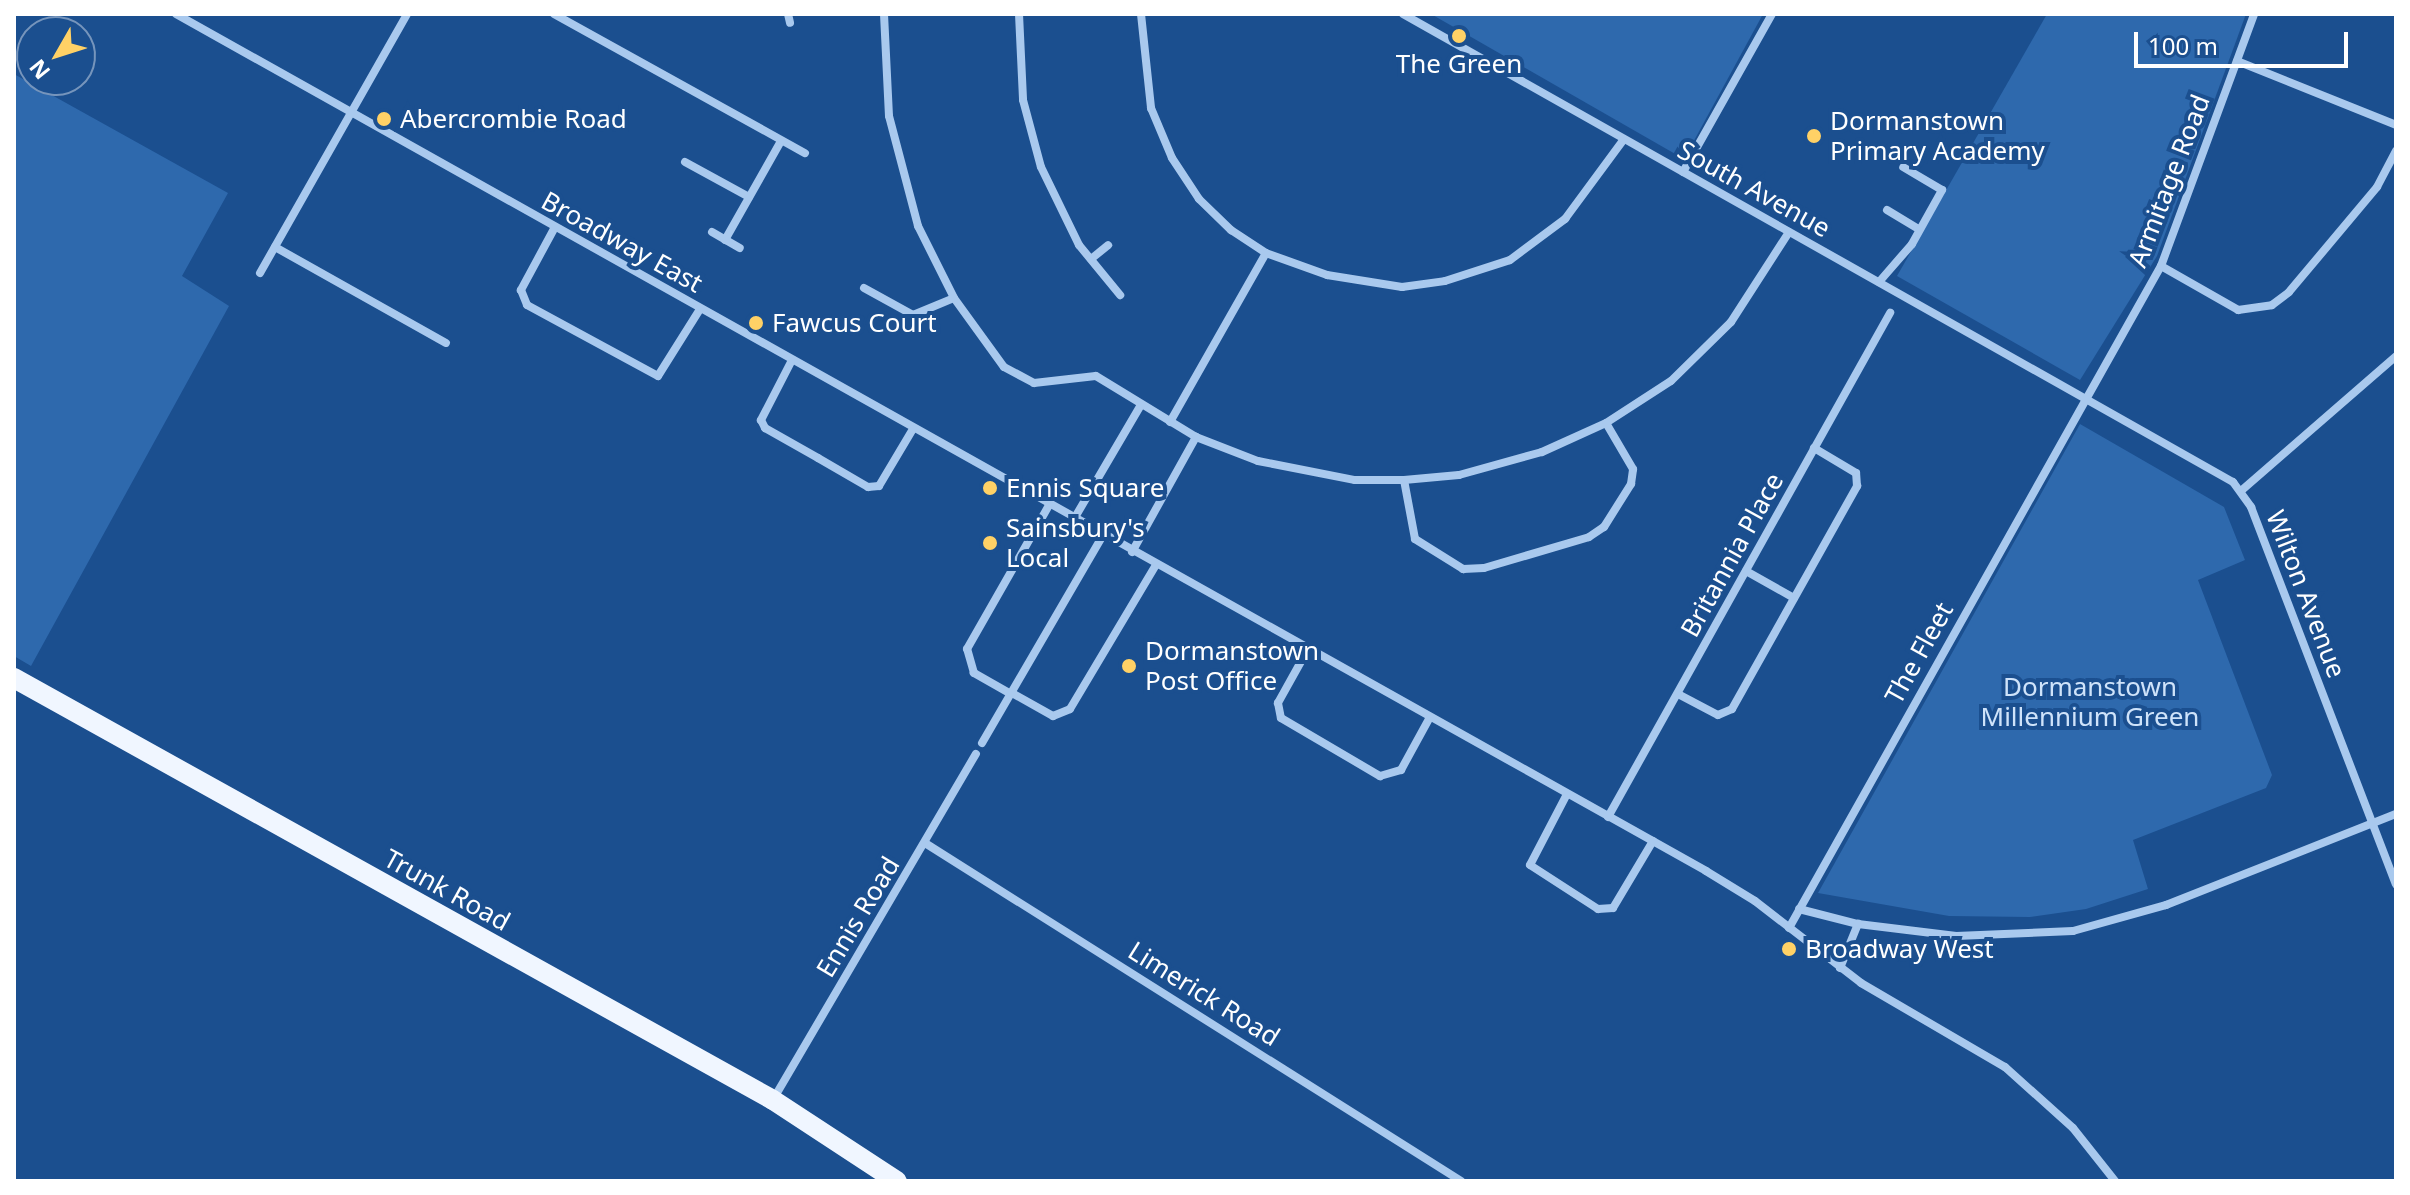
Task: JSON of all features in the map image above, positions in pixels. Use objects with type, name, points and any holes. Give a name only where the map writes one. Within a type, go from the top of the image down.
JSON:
[{"type":"main road","name":"Trunk Road","points":[[14,678],[773,1100],[897,1181]]},
{"type":"main road","name":"Trunk Road","points":[[853,1150],[915,1181]]},
{"type":"street","name":"Broadway East","points":[[176,14],[1049,505]]},
{"type":"street","points":[[260,273],[407,14]]},
{"type":"street","points":[[554,14],[805,153]]},
{"type":"street","points":[[884,14],[885,76],[900,168],[918,226],[954,298],[1013,375],[1043,384],[1096,376],[1196,437],[1307,473],[1404,480],[1510,463],[1606,423],[1652,395],[1696,359],[1751,294],[1789,232]]},
{"type":"street","points":[[1019,14],[1020,75],[1033,144],[1065,220],[1120,295]]},
{"type":"street","points":[[1141,14],[1146,86],[1172,158],[1214,215],[1266,253],[1364,283],[1402,287],[1473,274],[1510,260],[1565,219],[1624,139]]},
{"type":"street","name":"South Avenue","points":[[1403,14],[2085,398]]},
{"type":"street","points":[[1683,172],[1772,14]]},
{"type":"street","name":"Armitage Road","points":[[2085,398],[2161,266],[2254,14]]},
{"type":"street","points":[[2237,61],[2396,125]]},
{"type":"street","points":[[725,240],[781,141]]},
{"type":"street","points":[[2161,266],[2238,310],[2272,305],[2289,292],[2377,187],[2396,151]]},
{"type":"street","points":[[685,162],[749,197]]},
{"type":"street","points":[[1879,282],[1919,229],[1942,190],[1903,167]]},
{"type":"street","points":[[1887,210],[1919,229]]},
{"type":"street","points":[[555,227],[521,290],[527,305],[658,376],[700,309]]},
{"type":"street","points":[[712,232],[740,248]]},
{"type":"street","points":[[1091,259],[1108,245]]},
{"type":"street","points":[[275,247],[446,343]]},
{"type":"street","points":[[1170,422],[1266,253]]},
{"type":"street","points":[[864,288],[913,315],[954,298]]},
{"type":"street","name":"Britannia Place","points":[[1608,817],[1890,313]]},
{"type":"street","points":[[2242,490],[2396,356]]},
{"type":"street","points":[[792,360],[761,416],[762,425],[843,473],[868,487],[879,486],[913,429]]},
{"type":"street","name":"Wilton Avenue","points":[[2085,398],[2242,490],[2396,884]]},
{"type":"street","name":"The Fleet","points":[[1789,928],[2085,398]]},
{"type":"street","points":[[1074,519],[1141,405]]},
{"type":"street","points":[[1404,480],[1415,539],[1463,569],[1484,568],[1589,537],[1604,527],[1631,484],[1633,469],[1606,423]]},
{"type":"street","points":[[1132,552],[1196,437]]},
{"type":"street","points":[[1678,694],[1718,715],[1729,713],[1794,598],[1858,480],[1850,468],[1814,448]]},
{"type":"street","points":[[1156,565],[1070,709],[1053,716],[974,673],[967,649],[1049,505],[1653,841],[1755,901],[1840,968],[2005,1067],[2073,1128],[2115,1181]]},
{"type":"street","points":[[982,743],[1103,535]]},
{"type":"street","points":[[1746,571],[1794,598]]},
{"type":"street","points":[[1308,649],[1278,703],[1281,718],[1380,776],[1401,770],[1430,717]]},
{"type":"street","name":"Ennis Road","points":[[773,1100],[976,754]]},
{"type":"street","points":[[1567,794],[1530,865],[1598,909],[1613,908],[1653,841]]},
{"type":"street","points":[[1799,909],[1858,924],[1989,938],[2073,931],[2166,905],[2396,814]]},
{"type":"street","name":"Limerick Road","points":[[925,843],[1461,1181]]},
{"type":"street","points":[[1840,968],[1858,924]]},
{"type":"green space","points":[[1431,14],[1763,14],[1684,159]]},
{"type":"green space","points":[[2047,14],[2246,14],[2157,256],[2080,380],[1897,276]]},
{"type":"green space","points":[[14,74],[16,96],[54,96],[228,193],[182,276],[229,306],[31,666],[14,656]]},
{"type":"green space","name":"Dormanstown Millennium Green","points":[[2080,424],[2224,507],[2245,560],[2198,580],[2272,775],[2266,788],[2133,840],[2148,889],[2086,909],[2030,917],[1949,916],[1818,893]]},
{"type":"place","name":"The Green","points":[[1459,36]]},
{"type":"place","name":"Abercrombie Road","points":[[384,119]]},
{"type":"place","name":"Dormanstown Primary Academy","points":[[1814,136]]},
{"type":"place","name":"Fawcus Court","points":[[756,323]]},
{"type":"place","name":"Ennis Square","points":[[990,488]]},
{"type":"place","name":"Sainsbury's Local","points":[[990,543]]},
{"type":"place","name":"Dormanstown Post Office","points":[[1129,666]]},
{"type":"place","name":"Broadway West","points":[[1789,949]]}]
